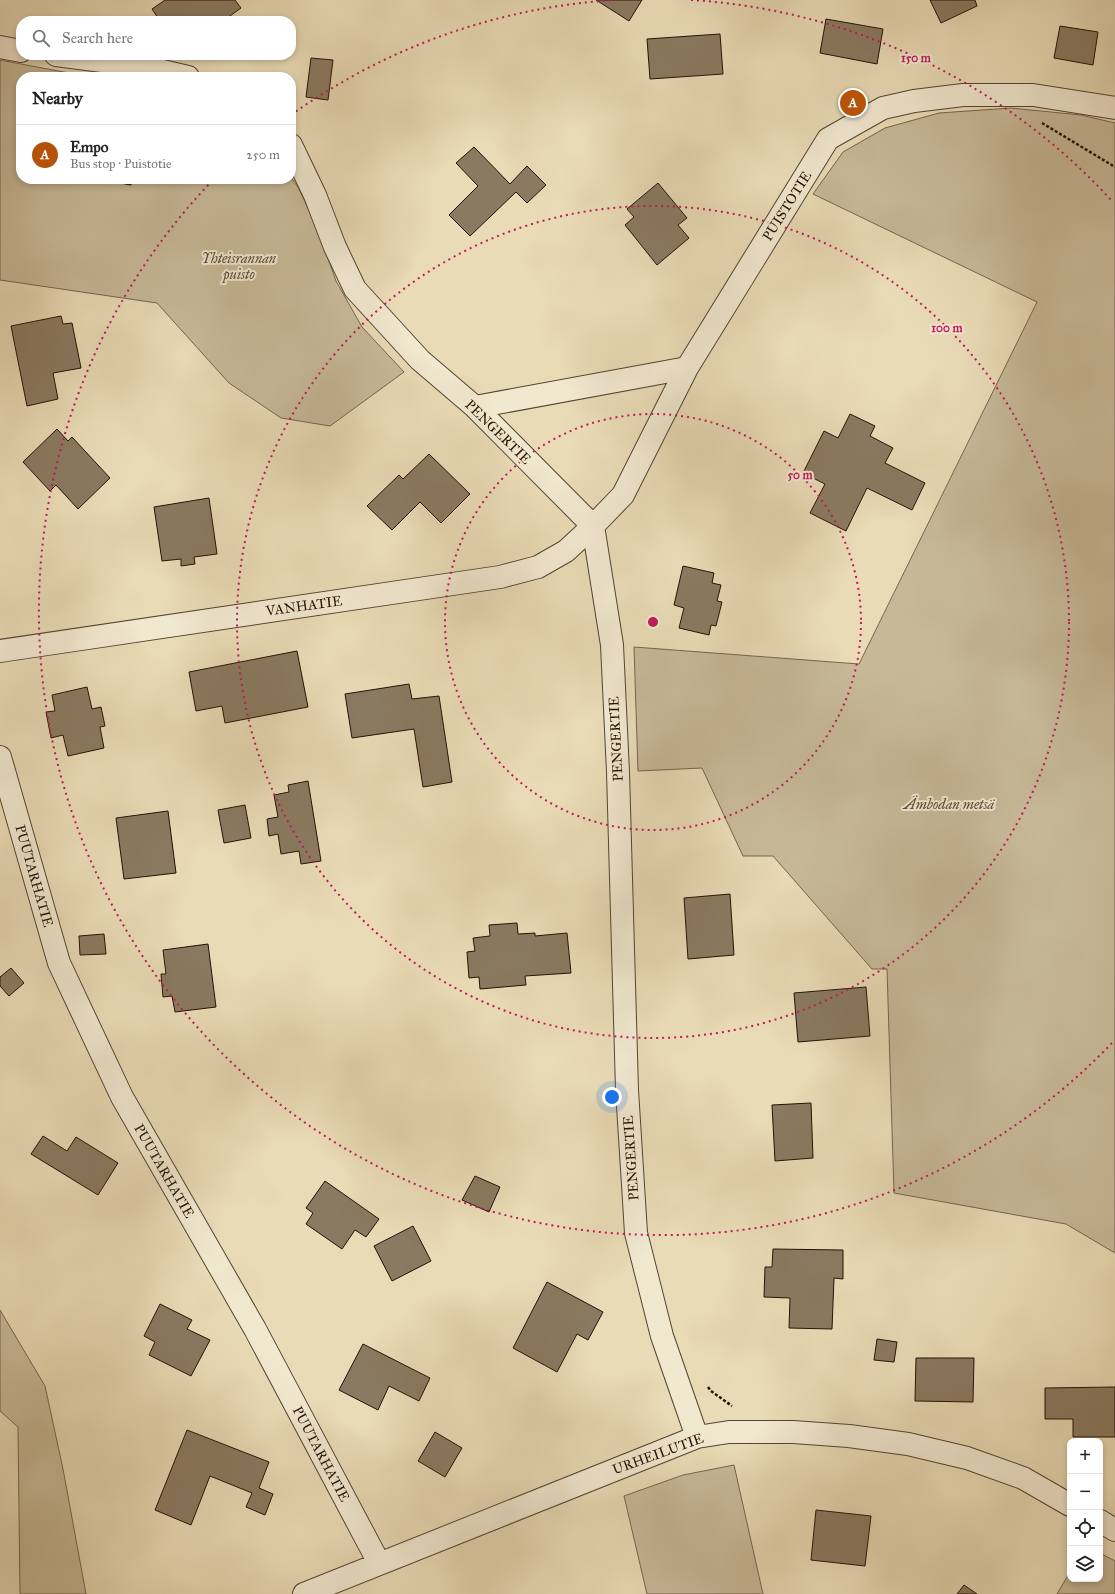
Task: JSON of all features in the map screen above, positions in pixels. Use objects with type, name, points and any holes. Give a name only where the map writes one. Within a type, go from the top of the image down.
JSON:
[{"type":"street","points":[[0,47],[16,50]]},
{"type":"street","points":[[95,60],[141,66],[167,72]]},
{"type":"street","name":"PUISTOTIE","points":[[593,526],[622,495],[687,368],[828,139],[883,108],[914,101],[963,95],[1033,95],[1115,108]]},
{"type":"street","name":"PENGERTIE","points":[[296,155],[315,195],[335,247],[355,289],[420,360],[475,407],[593,526],[612,645],[618,772],[627,1090],[636,1233],[662,1336],[697,1437]]},
{"type":"street","points":[[475,407],[687,368]]},
{"type":"street","name":"VANHATIE","points":[[0,651],[500,577],[538,567],[566,551],[593,526]]},
{"type":"street","name":"PUUTARHATIE","points":[[0,757],[59,963],[122,1097],[256,1329],[379,1563]]},
{"type":"street","name":"URHEILUTIE","points":[[304,1594],[697,1437],[729,1432],[793,1432],[849,1436],[908,1444],[967,1458],[1023,1478],[1067,1503]]},
{"type":"street","points":[[1103,1523],[1115,1530]]},
{"type":"path","points":[[1041,122],[1115,167]]},
{"type":"path","points":[[706,1385],[711,1391],[738,1409],[740,1432]]},
{"type":"green space","name":"Yhteisrannan puisto","points":[[0,60],[64,72],[16,72],[16,184],[296,184],[318,230],[336,281],[362,327],[404,372],[330,426],[281,418],[229,383],[157,303],[0,280]]},
{"type":"green space","name":"Ämbodan metsä","points":[[1011,108],[1081,115],[1115,123],[1115,1253],[1066,1224],[894,1193],[887,969],[872,969],[773,856],[743,856],[702,768],[638,771],[634,647],[859,664],[1037,302],[813,194],[843,152],[885,128],[939,113]]},
{"type":"green space","points":[[0,1310],[45,1386],[63,1469],[86,1594],[20,1594],[18,1427],[0,1411]]},
{"type":"green space","points":[[734,1465],[763,1594],[647,1594],[624,1496],[683,1475]]},
{"type":"green space","points":[[1103,1555],[1115,1561],[1115,1594],[1057,1594],[1067,1577],[1067,1582],[1103,1582]]},
{"type":"building","points":[[165,0],[235,0],[241,8],[230,16],[157,16],[152,9]]},
{"type":"building","points":[[596,0],[642,0],[629,21]]},
{"type":"building","points":[[930,0],[975,0],[977,6],[941,23]]},
{"type":"building","points":[[826,19],[883,29],[877,64],[820,53]]},
{"type":"building","points":[[1060,26],[1098,32],[1093,65],[1054,58]]},
{"type":"building","points":[[720,34],[723,74],[650,79],[647,39]]},
{"type":"building","points":[[311,58],[333,60],[328,100],[306,97]]},
{"type":"building","points":[[474,147],[510,184],[527,166],[546,185],[527,203],[516,192],[470,236],[449,215],[478,186],[456,163]]},
{"type":"building","points":[[658,183],[687,218],[678,225],[689,238],[657,265],[625,225],[634,217],[627,209]]},
{"type":"building","points":[[61,316],[63,324],[72,323],[81,368],[53,373],[58,399],[27,406],[11,326]]},
{"type":"building","points":[[850,414],[875,426],[870,436],[893,448],[885,463],[925,483],[912,510],[867,488],[846,531],[810,513],[825,484],[803,473],[824,431],[838,438]]},
{"type":"building","points":[[57,429],[68,441],[72,437],[110,478],[78,509],[56,485],[50,491],[23,462]]},
{"type":"building","points":[[429,454],[470,494],[441,523],[420,502],[392,530],[367,506],[399,475],[403,479]]},
{"type":"building","points":[[209,498],[217,554],[194,557],[195,564],[181,566],[181,559],[162,561],[154,507]]},
{"type":"building","points":[[683,566],[714,573],[712,583],[721,585],[717,601],[722,602],[716,626],[711,625],[709,635],[679,628],[684,608],[674,605]]},
{"type":"building","points":[[297,651],[308,707],[225,723],[222,706],[196,711],[189,672]]},
{"type":"building","points":[[409,684],[412,699],[439,696],[452,782],[423,787],[414,729],[352,738],[345,694]]},
{"type":"building","points":[[87,687],[92,709],[101,707],[105,726],[100,727],[104,748],[68,756],[63,735],[51,738],[46,712],[55,711],[52,695]]},
{"type":"building","points":[[308,781],[321,861],[301,864],[299,851],[281,854],[278,834],[269,836],[267,819],[278,817],[274,795],[289,792],[288,785]]},
{"type":"building","points":[[245,805],[251,838],[224,843],[218,810]]},
{"type":"building","points":[[168,811],[176,873],[124,879],[116,818]]},
{"type":"building","points":[[730,894],[734,955],[688,959],[684,898]]},
{"type":"building","points":[[517,923],[518,934],[535,933],[535,936],[567,933],[571,973],[525,976],[526,985],[480,989],[479,977],[469,978],[467,952],[475,951],[473,938],[490,936],[489,925]]},
{"type":"building","points":[[104,934],[106,954],[80,955],[79,936]]},
{"type":"building","points":[[208,944],[216,1007],[175,1012],[172,996],[163,997],[161,974],[166,974],[163,950]]},
{"type":"building","points":[[11,968],[24,983],[9,996],[0,986],[0,977]]},
{"type":"building","points":[[866,987],[870,1036],[798,1042],[794,993]]},
{"type":"building","points":[[811,1103],[813,1158],[775,1161],[772,1105]]},
{"type":"building","points":[[43,1136],[67,1151],[76,1137],[118,1163],[98,1195],[31,1154]]},
{"type":"building","points":[[475,1176],[500,1187],[489,1212],[462,1200]]},
{"type":"building","points":[[325,1181],[379,1219],[366,1237],[355,1230],[342,1249],[306,1224],[313,1213],[306,1208]]},
{"type":"building","points":[[413,1226],[431,1261],[392,1281],[374,1246]]},
{"type":"building","points":[[773,1249],[843,1250],[843,1279],[834,1278],[832,1329],[789,1328],[790,1298],[764,1297],[765,1267],[772,1267]]},
{"type":"building","points":[[547,1282],[603,1312],[588,1340],[577,1334],[557,1372],[513,1348]]},
{"type":"building","points":[[160,1304],[192,1320],[187,1329],[210,1340],[191,1376],[149,1355],[155,1342],[144,1336]]},
{"type":"building","points":[[877,1339],[897,1342],[894,1362],[874,1360]]},
{"type":"building","points":[[363,1344],[430,1378],[419,1401],[389,1386],[378,1410],[339,1390]]},
{"type":"building","points":[[916,1358],[974,1358],[973,1402],[915,1401]]},
{"type":"building","points":[[1115,1387],[1115,1437],[1073,1437],[1073,1419],[1045,1419],[1045,1388]]},
{"type":"building","points":[[187,1430],[269,1462],[259,1488],[273,1494],[265,1515],[246,1507],[252,1493],[210,1476],[191,1525],[155,1510]]},
{"type":"building","points":[[435,1432],[462,1448],[445,1477],[418,1461]]},
{"type":"building","points":[[816,1510],[871,1516],[865,1566],[811,1560]]},
{"type":"building","points":[[964,1585],[977,1594],[957,1594]]},
{"type":"place","name":"Empo","points":[[853,103]]}]
